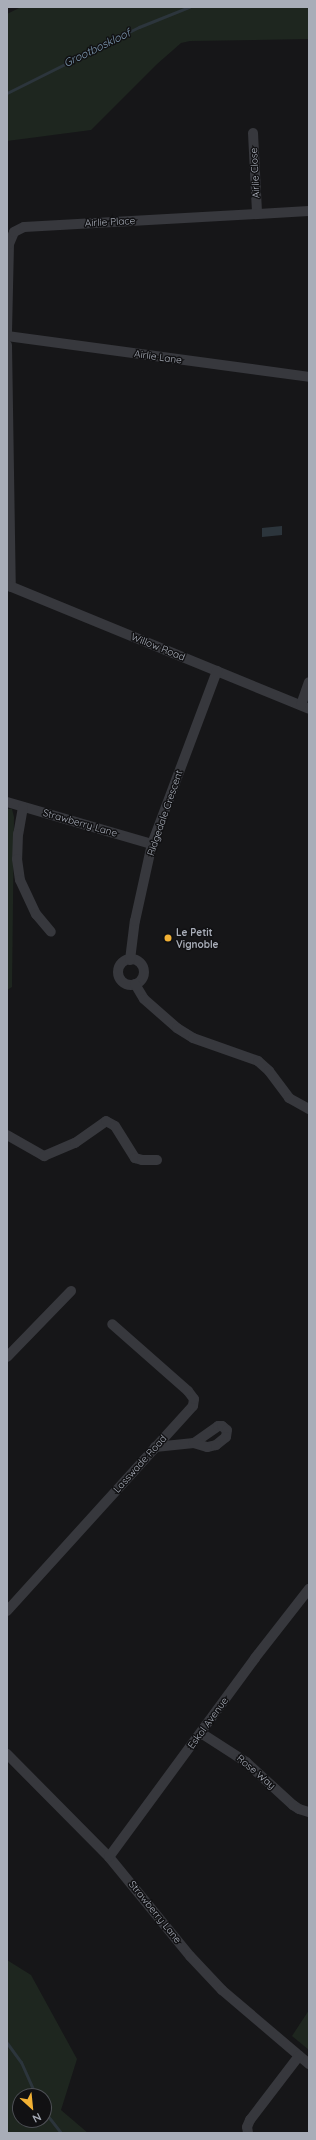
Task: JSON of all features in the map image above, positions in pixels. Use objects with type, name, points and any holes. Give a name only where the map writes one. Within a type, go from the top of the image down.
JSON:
[{"type":"street","name":"Airlie Close","points":[[253,134],[257,213]]},
{"type":"street","name":"Airlie Place","points":[[7,332],[9,244],[11,236],[19,229],[24,227],[309,211]]},
{"type":"street","name":"Airlie Lane","points":[[7,336],[309,377]]},
{"type":"street","points":[[7,345],[9,586]]},
{"type":"street","name":"Willow Road","points":[[9,586],[305,707]]},
{"type":"street","name":"Ridgedale Crescent","points":[[130,960],[135,921],[152,844],[217,671]]},
{"type":"street","points":[[305,707],[309,682]]},
{"type":"street","name":"Strawberry Lane","points":[[7,802],[152,844]]},
{"type":"street","points":[[23,807],[18,834],[17,859],[20,880],[36,914],[51,932]]},
{"type":"street","points":[[137,987],[143,972],[140,964],[130,960],[122,963],[118,971],[118,976],[124,983],[137,987],[144,999],[158,1011],[193,1038],[258,1061],[264,1065],[289,1098],[309,1109]]},
{"type":"street","points":[[7,1136],[44,1156],[75,1143],[106,1120],[115,1126],[135,1158],[142,1160],[157,1160]]},
{"type":"street","points":[[7,1357],[71,1291]]},
{"type":"street","name":"Lasswade Road","points":[[7,1611],[193,1406],[194,1398],[188,1391],[112,1324]]},
{"type":"street","points":[[155,1447],[194,1444]]},
{"type":"street","name":"Eskol Avenue","points":[[109,1858],[255,1658],[309,1589]]},
{"type":"street","name":"Rose Way","points":[[201,1733],[246,1762],[293,1805],[299,1809],[309,1812]]},
{"type":"street","name":"Strawberry Lane","points":[[7,1754],[109,1858],[190,1956],[222,1990],[309,2064]]},
{"type":"street","points":[[248,2133],[250,2120],[299,2056]]},
{"type":"shaded area","points":[[21,7],[309,7],[309,39],[190,41],[181,43],[156,65],[91,130],[7,141],[7,14]]},
{"type":"shaded area","points":[[282,526],[282,535],[262,537],[262,528]]},
{"type":"shaded area","points":[[7,809],[12,809],[14,817],[12,987],[7,990]]},
{"type":"shaded area","points":[[7,1960],[31,1975],[77,2059],[61,2110],[88,2133],[7,2133]]},
{"type":"shaded area","points":[[309,2010],[309,2050],[292,2036]]},
{"type":"waterway","name":"Grootboskloof","points":[[7,93],[139,27],[189,7]]},
{"type":"waterway","points":[[7,2043],[21,2062],[32,2088]]},
{"type":"waterway","points":[[52,2121],[61,2133]]},
{"type":"place","name":"Le Petit Vignoble","points":[[168,938]]}]
